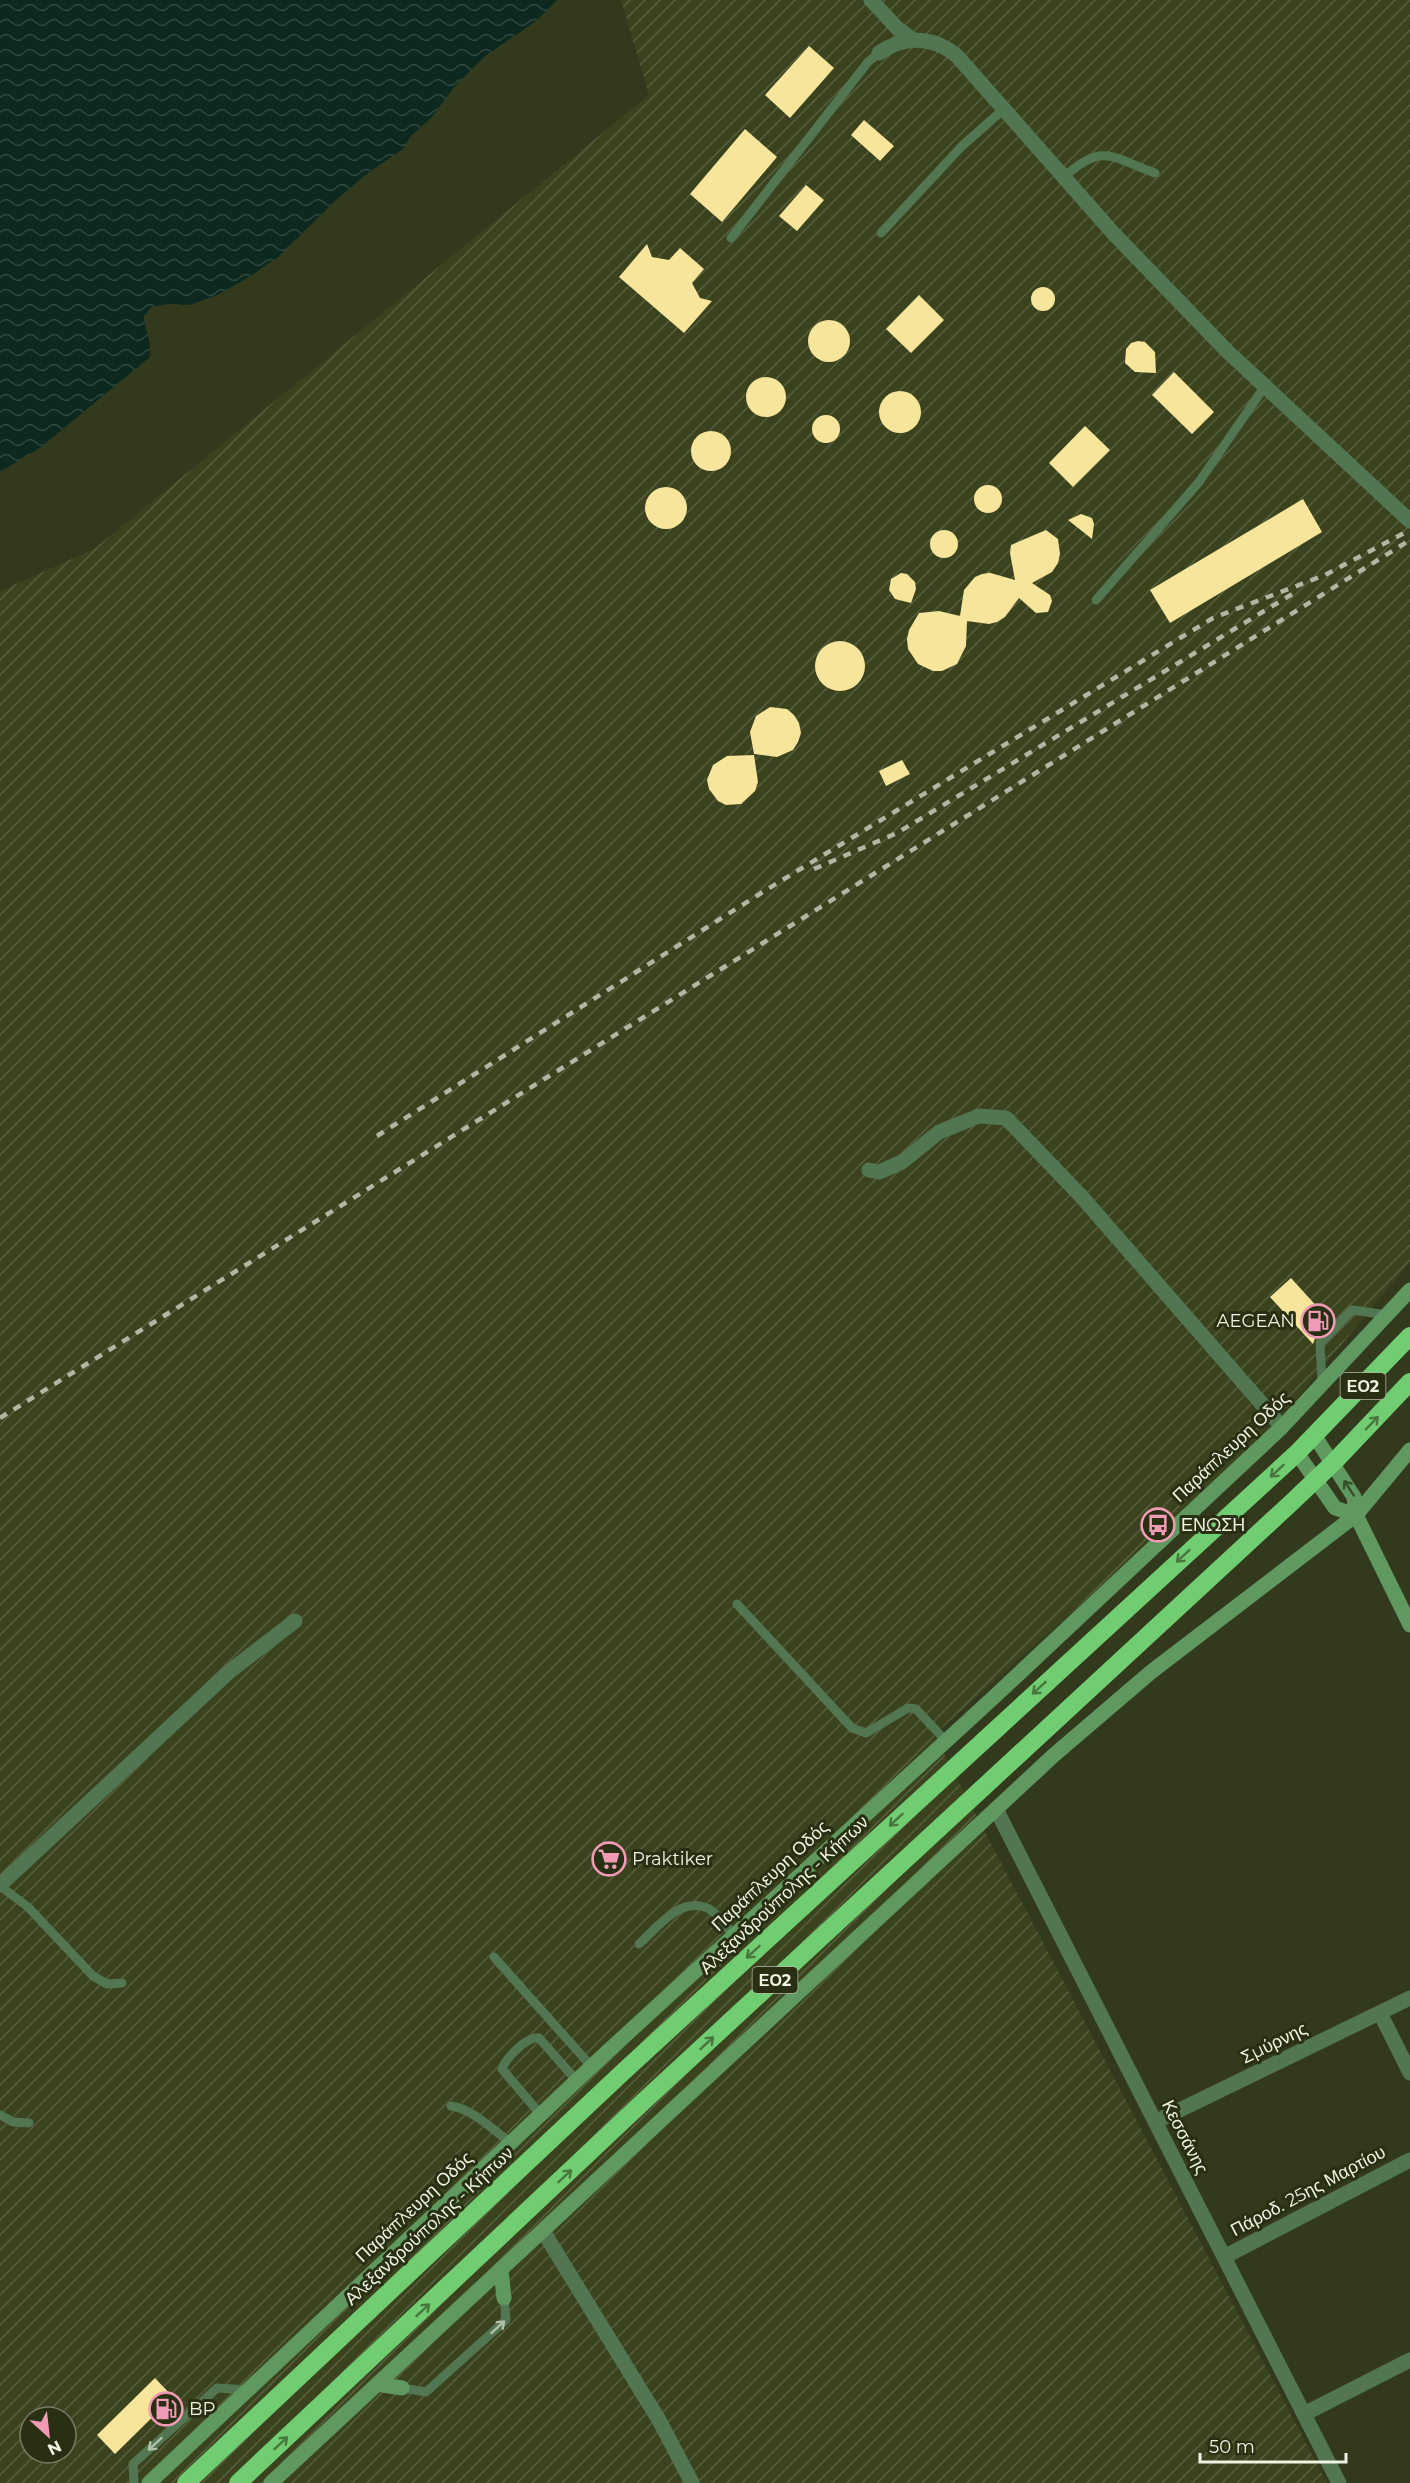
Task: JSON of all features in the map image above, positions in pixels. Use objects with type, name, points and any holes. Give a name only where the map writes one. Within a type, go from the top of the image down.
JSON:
[{"type":"highway","name":"Αλεξανδρούπολης - Κήπων","points":[[186,2483],[641,2055],[1297,1453],[1410,1336]]},
{"type":"highway","name":"ΕΟ2","points":[[238,2483],[654,2092],[1333,1463],[1410,1382]]},
{"type":"street","points":[[871,0],[897,28],[913,40]]},
{"type":"street","points":[[879,53],[900,42],[913,40],[923,40],[946,47],[978,78],[1122,243],[1227,351],[1410,521]]},
{"type":"street","points":[[869,1170],[879,1172],[902,1162],[939,1132],[978,1116],[1006,1118],[1081,1196],[1282,1427]]},
{"type":"street","name":"Παράπλευρη Οδός","points":[[148,2483],[577,2080],[946,1741],[1282,1427],[1322,1387],[1410,1290]]},
{"type":"street","points":[[1314,1435],[1354,1497],[1356,1515],[1410,1625]]},
{"type":"street","points":[[271,2483],[1118,1698],[1356,1515],[1410,1450]]},
{"type":"street","points":[[1297,1453],[1335,1508],[1356,1515]]},
{"type":"street","points":[[0,1885],[230,1671],[295,1621]]},
{"type":"street","name":"Κεσσάνης","points":[[996,1809],[1340,2483]]},
{"type":"street","name":"Σμύρνης","points":[[1155,2122],[1410,1998]]},
{"type":"street","points":[[1380,2013],[1410,2073]]},
{"type":"street","name":"Πάροδ. 25ης Μαρτίου","points":[[1224,2257],[1410,2160]]},
{"type":"street","points":[[543,2231],[659,2420],[692,2483]]},
{"type":"street","points":[[501,2270],[504,2298]]},
{"type":"street","points":[[1304,2414],[1410,2360]]},
{"type":"street","points":[[377,2384],[402,2388]]},
{"type":"lane","points":[[731,238],[868,62],[879,53]]},
{"type":"lane","points":[[881,233],[962,146],[1004,109]]},
{"type":"lane","points":[[1064,177],[1092,156],[1105,154],[1155,173]]},
{"type":"lane","points":[[1096,600],[1199,482],[1265,386]]},
{"type":"lane","points":[[1322,1387],[1320,1343],[1352,1310],[1388,1315]]},
{"type":"lane","points":[[737,1604],[852,1728],[866,1733],[908,1708],[916,1709],[946,1741]]},
{"type":"lane","points":[[0,1885],[28,1907],[93,1976],[106,1984],[122,1983]]},
{"type":"lane","points":[[639,1944],[680,1908],[696,1905],[708,1908],[734,1936]]},
{"type":"lane","points":[[494,1957],[592,2067]]},
{"type":"lane","points":[[541,2115],[502,2069],[504,2063],[529,2040],[534,2037],[539,2038],[577,2080]]},
{"type":"lane","points":[[451,2106],[459,2107],[470,2113],[511,2143]]},
{"type":"lane","points":[[0,2115],[13,2122],[30,2122]]},
{"type":"lane","points":[[402,2388],[426,2392],[506,2320],[504,2298]]},
{"type":"lane","points":[[134,2483],[133,2464],[217,2388],[249,2390]]},
{"type":"shaded area","points":[[621,0],[1410,0],[1410,1262],[1256,1448],[934,1735],[1327,2483],[0,2483],[0,591],[94,549],[649,95]]},
{"type":"water","points":[[0,0],[557,0],[536,21],[485,56],[455,86],[431,118],[411,136],[403,149],[368,173],[336,200],[278,257],[217,295],[189,305],[168,304],[152,307],[144,316],[150,357],[41,447],[0,472]]},
{"type":"building","points":[[809,46],[834,68],[790,118],[765,95]]},
{"type":"building","points":[[864,120],[894,146],[880,161],[851,135]]},
{"type":"building","points":[[745,129],[777,157],[722,222],[690,194]]},
{"type":"building","points":[[806,185],[824,200],[797,231],[779,216]]},
{"type":"building","points":[[647,244],[652,257],[669,260],[680,248],[704,269],[692,283],[700,298],[712,301],[684,333],[619,277]]},
{"type":"building","points":[[1043,287],[1052,290],[1055,299],[1052,308],[1043,311],[1034,308],[1031,299],[1034,290]]},
{"type":"building","points":[[919,295],[944,320],[911,353],[886,329]]},
{"type":"building","points":[[829,320],[844,326],[850,341],[844,356],[829,362],[814,356],[808,341],[814,326]]},
{"type":"building","points":[[1145,342],[1155,352],[1156,373],[1135,372],[1125,363],[1126,349],[1131,343]]},
{"type":"building","points":[[1174,372],[1214,412],[1192,434],[1152,395]]},
{"type":"building","points":[[766,377],[780,383],[786,397],[780,411],[766,417],[752,411],[746,397],[752,383]]},
{"type":"building","points":[[900,391],[915,397],[921,412],[915,427],[900,433],[885,427],[879,412],[885,397]]},
{"type":"building","points":[[826,415],[836,419],[840,429],[836,439],[826,443],[816,439],[812,429],[816,419]]},
{"type":"building","points":[[1085,426],[1110,450],[1073,487],[1049,463]]},
{"type":"building","points":[[711,431],[725,437],[731,451],[725,465],[711,471],[697,465],[691,451],[697,437]]},
{"type":"building","points":[[988,485],[998,489],[1002,499],[998,509],[988,513],[978,509],[974,499],[978,489]]},
{"type":"building","points":[[666,487],[674,488],[681,493],[686,500],[686,516],[681,523],[674,528],[666,529],[658,528],[651,523],[646,516],[645,508],[646,500],[651,493],[658,488]]},
{"type":"building","points":[[1303,499],[1322,532],[1170,623],[1150,590]]},
{"type":"building","points":[[1081,514],[1092,518],[1094,524],[1092,539],[1068,520]]},
{"type":"building","points":[[944,530],[954,534],[958,544],[954,554],[944,558],[934,554],[930,544],[934,534]]},
{"type":"building","points":[[1046,530],[1058,539],[1060,554],[1058,563],[1052,572],[1032,583],[1050,595],[1052,601],[1048,612],[1036,613],[1019,598],[1005,617],[997,622],[989,624],[967,621],[966,646],[957,664],[942,671],[933,671],[918,664],[908,649],[907,639],[909,630],[919,613],[939,611],[960,616],[964,590],[975,577],[989,573],[987,572],[1015,580],[1010,553],[1011,545]]},
{"type":"building","points":[[901,573],[907,574],[915,582],[916,589],[911,603],[895,599],[889,590],[891,579]]},
{"type":"building","points":[[835,641],[845,641],[858,648],[865,661],[865,671],[858,684],[845,691],[835,691],[826,687],[819,680],[815,671],[815,661],[819,652],[826,645]]},
{"type":"building","points":[[770,707],[787,709],[799,723],[801,733],[793,750],[777,757],[754,754],[750,732],[756,716]]},
{"type":"building","points":[[754,755],[758,782],[755,791],[741,804],[726,805],[718,801],[709,789],[707,780],[713,765],[727,756]]},
{"type":"building","points":[[902,760],[910,774],[886,786],[879,771]]},
{"type":"building","points":[[1291,1278],[1331,1322],[1315,1338],[1313,1344],[1270,1297]]},
{"type":"building","points":[[155,2378],[173,2397],[115,2454],[97,2435]]},
{"type":"railway","points":[[377,1136],[766,890],[1213,618],[1325,575],[1410,530]]},
{"type":"railway","points":[[0,1418],[1410,540]]},
{"type":"railway","points":[[814,869],[897,833],[1294,593]]},
{"type":"place","name":"AEGEAN","points":[[1318,1321]]},
{"type":"place","name":"ΕΝΩΣΗ","points":[[1158,1525]]},
{"type":"place","name":"Praktiker","points":[[609,1859]]},
{"type":"place","name":"BP","points":[[166,2409]]}]
